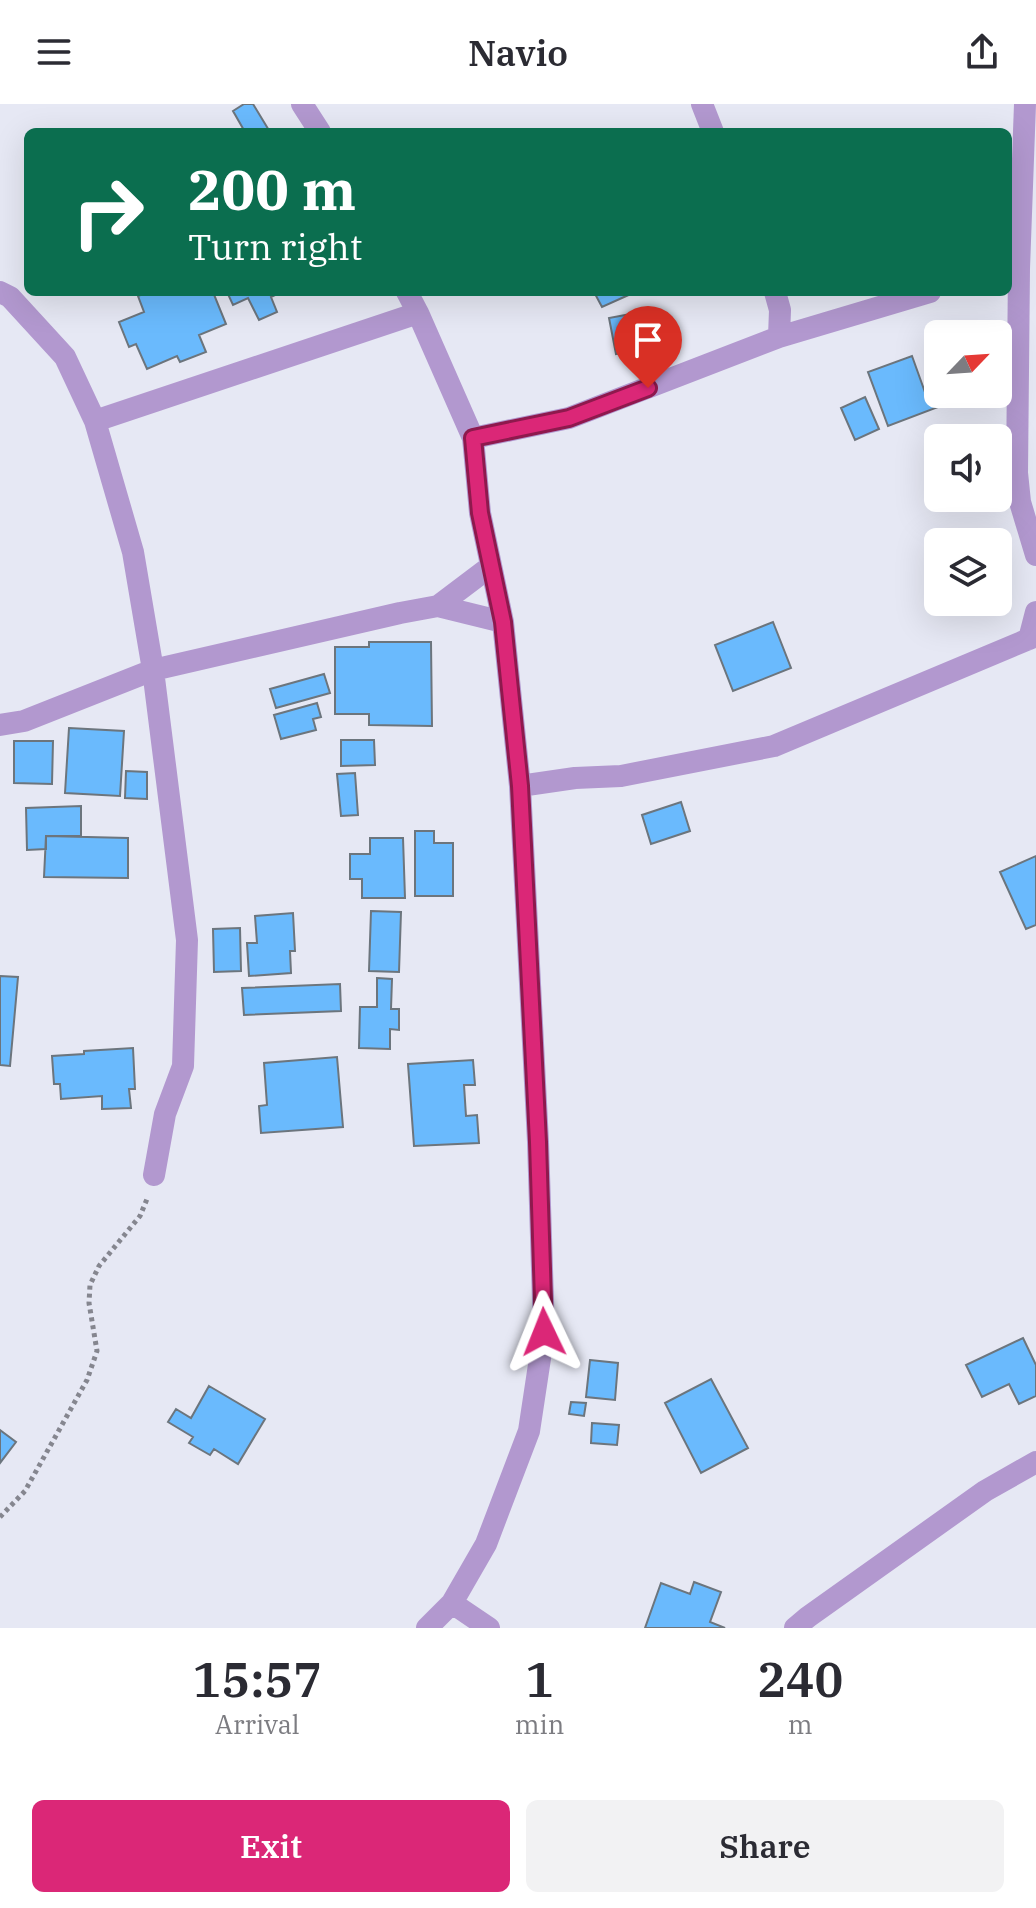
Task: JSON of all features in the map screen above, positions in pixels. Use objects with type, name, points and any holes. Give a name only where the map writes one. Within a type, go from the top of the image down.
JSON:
[{"type":"street","points":[[302,104],[317,128]]},
{"type":"street","points":[[702,104],[711,128]]},
{"type":"street","points":[[1025,104],[1017,473],[1020,502],[1036,555]]},
{"type":"street","points":[[0,292],[10,297],[65,357],[95,421],[133,552],[153,670],[187,940],[183,1066],[165,1114],[154,1175]]},
{"type":"street","points":[[409,296],[473,438],[480,513],[503,622],[520,786],[544,1332],[529,1431],[486,1544],[452,1603],[427,1628]]},
{"type":"street","points":[[776,296],[780,310],[779,337]]},
{"type":"street","points":[[473,438],[569,418],[779,337],[917,296]]},
{"type":"street","points":[[95,421],[418,313]]},
{"type":"street","points":[[438,606],[491,566]]},
{"type":"street","points":[[0,725],[24,721],[153,670],[400,613],[438,606],[503,622]]},
{"type":"street","points":[[520,786],[575,778],[621,776],[774,746],[1032,638],[1036,612]]},
{"type":"street","points":[[795,1628],[985,1491],[1036,1462]]},
{"type":"street","points":[[452,1603],[489,1628]]},
{"type":"path","points":[[0,1517],[25,1491],[87,1380],[97,1351],[89,1303],[90,1285],[99,1266],[140,1216],[154,1175]]},
{"type":"building","points":[[244,104],[253,104],[268,128],[243,128],[233,111]]},
{"type":"building","points":[[138,296],[215,296],[226,324],[199,335],[206,352],[180,362],[177,356],[147,369],[136,344],[129,347],[119,322],[144,312]]},
{"type":"building","points":[[229,296],[273,296],[277,312],[259,320],[248,298],[233,305]]},
{"type":"building","points":[[596,296],[626,296],[602,307]]},
{"type":"building","points":[[652,310],[659,346],[616,354],[609,318]]},
{"type":"building","points":[[912,356],[924,389],[924,408],[935,408],[888,426],[868,372]]},
{"type":"building","points":[[865,397],[879,429],[855,440],[841,408]]},
{"type":"building","points":[[773,622],[791,668],[733,691],[715,645]]},
{"type":"building","points":[[369,642],[431,642],[432,726],[369,725],[369,714],[335,714],[335,647],[369,647]]},
{"type":"building","points":[[324,674],[330,693],[276,708],[270,689]]},
{"type":"building","points":[[317,703],[321,717],[313,719],[316,730],[281,739],[274,715]]},
{"type":"building","points":[[69,728],[124,731],[120,796],[65,793]]},
{"type":"building","points":[[341,740],[374,740],[375,765],[341,766]]},
{"type":"building","points":[[14,741],[53,741],[52,784],[14,783]]},
{"type":"building","points":[[126,771],[147,772],[147,799],[125,798]]},
{"type":"building","points":[[355,773],[358,815],[341,816],[337,774]]},
{"type":"building","points":[[681,802],[690,831],[651,844],[642,815]]},
{"type":"building","points":[[81,806],[81,836],[46,836],[46,849],[27,850],[26,808]]},
{"type":"building","points":[[415,831],[434,831],[434,843],[453,843],[453,896],[415,896]]},
{"type":"building","points":[[46,836],[128,838],[128,878],[44,877]]},
{"type":"building","points":[[370,838],[403,838],[405,898],[362,898],[362,879],[350,879],[350,854],[370,854]]},
{"type":"building","points":[[1036,856],[1036,925],[1026,929],[1000,872]]},
{"type":"building","points":[[371,911],[401,912],[399,972],[369,971]]},
{"type":"building","points":[[293,913],[295,951],[290,951],[291,973],[249,976],[247,943],[257,943],[255,916]]},
{"type":"building","points":[[240,928],[241,971],[214,972],[213,929]]},
{"type":"building","points":[[0,976],[18,977],[10,1066],[0,1065]]},
{"type":"building","points":[[377,978],[392,979],[391,1009],[399,1009],[399,1030],[390,1029],[390,1049],[359,1048],[360,1007],[377,1007]]},
{"type":"building","points":[[340,984],[341,1011],[244,1015],[242,988]]},
{"type":"building","points":[[133,1048],[135,1089],[129,1089],[131,1108],[102,1109],[102,1096],[61,1099],[60,1084],[54,1084],[52,1056]]},
{"type":"building","points":[[337,1057],[343,1127],[261,1133],[259,1106],[267,1105],[264,1063]]},
{"type":"building","points":[[473,1060],[475,1085],[464,1085],[466,1116],[477,1115],[479,1143],[414,1146],[408,1064]]},
{"type":"building","points":[[1023,1338],[1036,1365],[1036,1396],[1019,1404],[1009,1384],[982,1397],[966,1365]]},
{"type":"building","points":[[590,1360],[618,1363],[615,1400],[586,1397]]},
{"type":"building","points":[[711,1379],[748,1448],[701,1473],[665,1403]]},
{"type":"building","points":[[209,1386],[265,1419],[238,1464],[214,1449],[210,1455],[189,1443],[193,1437],[168,1422],[176,1409],[191,1418]]},
{"type":"building","points":[[571,1402],[586,1403],[584,1416],[569,1414]]},
{"type":"building","points":[[592,1423],[619,1425],[617,1445],[591,1443]]},
{"type":"building","points":[[0,1430],[16,1442],[0,1463]]},
{"type":"building","points":[[694,1582],[721,1592],[710,1622],[725,1628],[645,1628],[661,1583],[690,1594]]},
{"type":"route","points":[[544,1332],[520,786],[503,622],[480,513],[473,438],[569,418],[648,388]]}]
